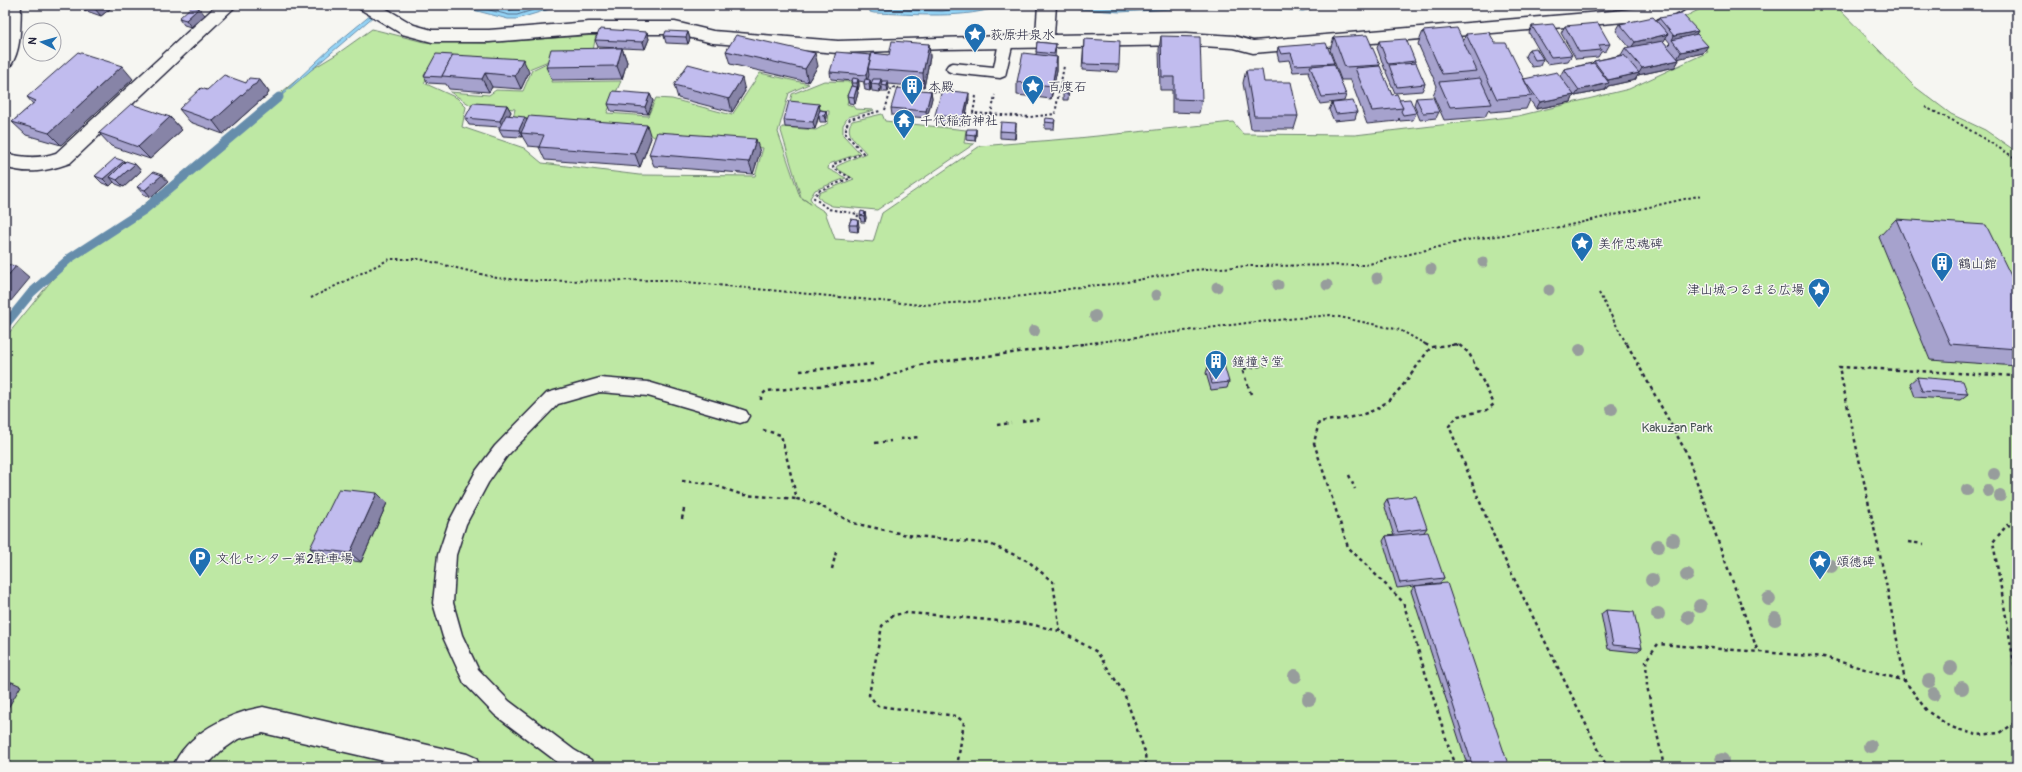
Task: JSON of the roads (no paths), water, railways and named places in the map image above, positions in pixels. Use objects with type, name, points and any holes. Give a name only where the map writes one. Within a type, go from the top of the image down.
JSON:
[{"type":"street","points":[[5,61],[10,42],[12,5]]},
{"type":"street","points":[[5,160],[30,166],[41,166],[63,158],[228,5]]},
{"type":"street","points":[[366,5],[408,30],[432,36],[489,36],[589,28],[674,28],[713,37],[838,47],[1006,42],[1045,39],[1187,39],[1234,42],[1253,47],[1613,17],[1671,10],[1680,5]]},
{"type":"street","points":[[1045,39],[1047,5]]},
{"type":"street","points":[[186,767],[226,730],[244,723],[263,720],[467,767]]},
{"type":"lane","points":[[953,68],[1000,73],[1006,42]]},
{"type":"lane","points":[[584,767],[567,757],[502,708],[471,676],[453,637],[443,603],[447,555],[458,522],[482,477],[501,451],[553,398],[600,385],[640,388],[685,399],[740,416]]},
{"type":"water","points":[[454,5],[563,5],[517,19],[508,19]]},
{"type":"water","points":[[873,5],[1003,5],[972,13],[922,15],[874,13],[870,12]]},
{"type":"water","points":[[1069,5],[1327,5],[1303,11],[1224,6],[1120,12],[1079,9]]},
{"type":"water","points":[[372,14],[375,15],[266,109],[331,48]]},
{"type":"waterway","points":[[5,325],[31,293],[70,258],[144,210],[279,97]]},
{"type":"place","name":"荻原井泉水","points":[[975,54]]},
{"type":"place","name":"本殿","points":[[912,106]]},
{"type":"place","name":"百度石","points":[[1033,106]]},
{"type":"place","name":"千代稲荷神社","points":[[904,140]]},
{"type":"place","name":"美作忠魂碑","points":[[1582,262]]},
{"type":"place","name":"鶴山館","points":[[1942,282]]},
{"type":"place","name":"津山城つるまる広場","points":[[1819,308]]},
{"type":"place","name":"鐘撞き堂","points":[[1216,380]]},
{"type":"place","name":"文化センター第2駐車場","points":[[200,578]]},
{"type":"place","name":"頌徳碑","points":[[1820,580]]},
{"type":"park label","name":"Kakuzan Park","points":[[1677,427]]}]
